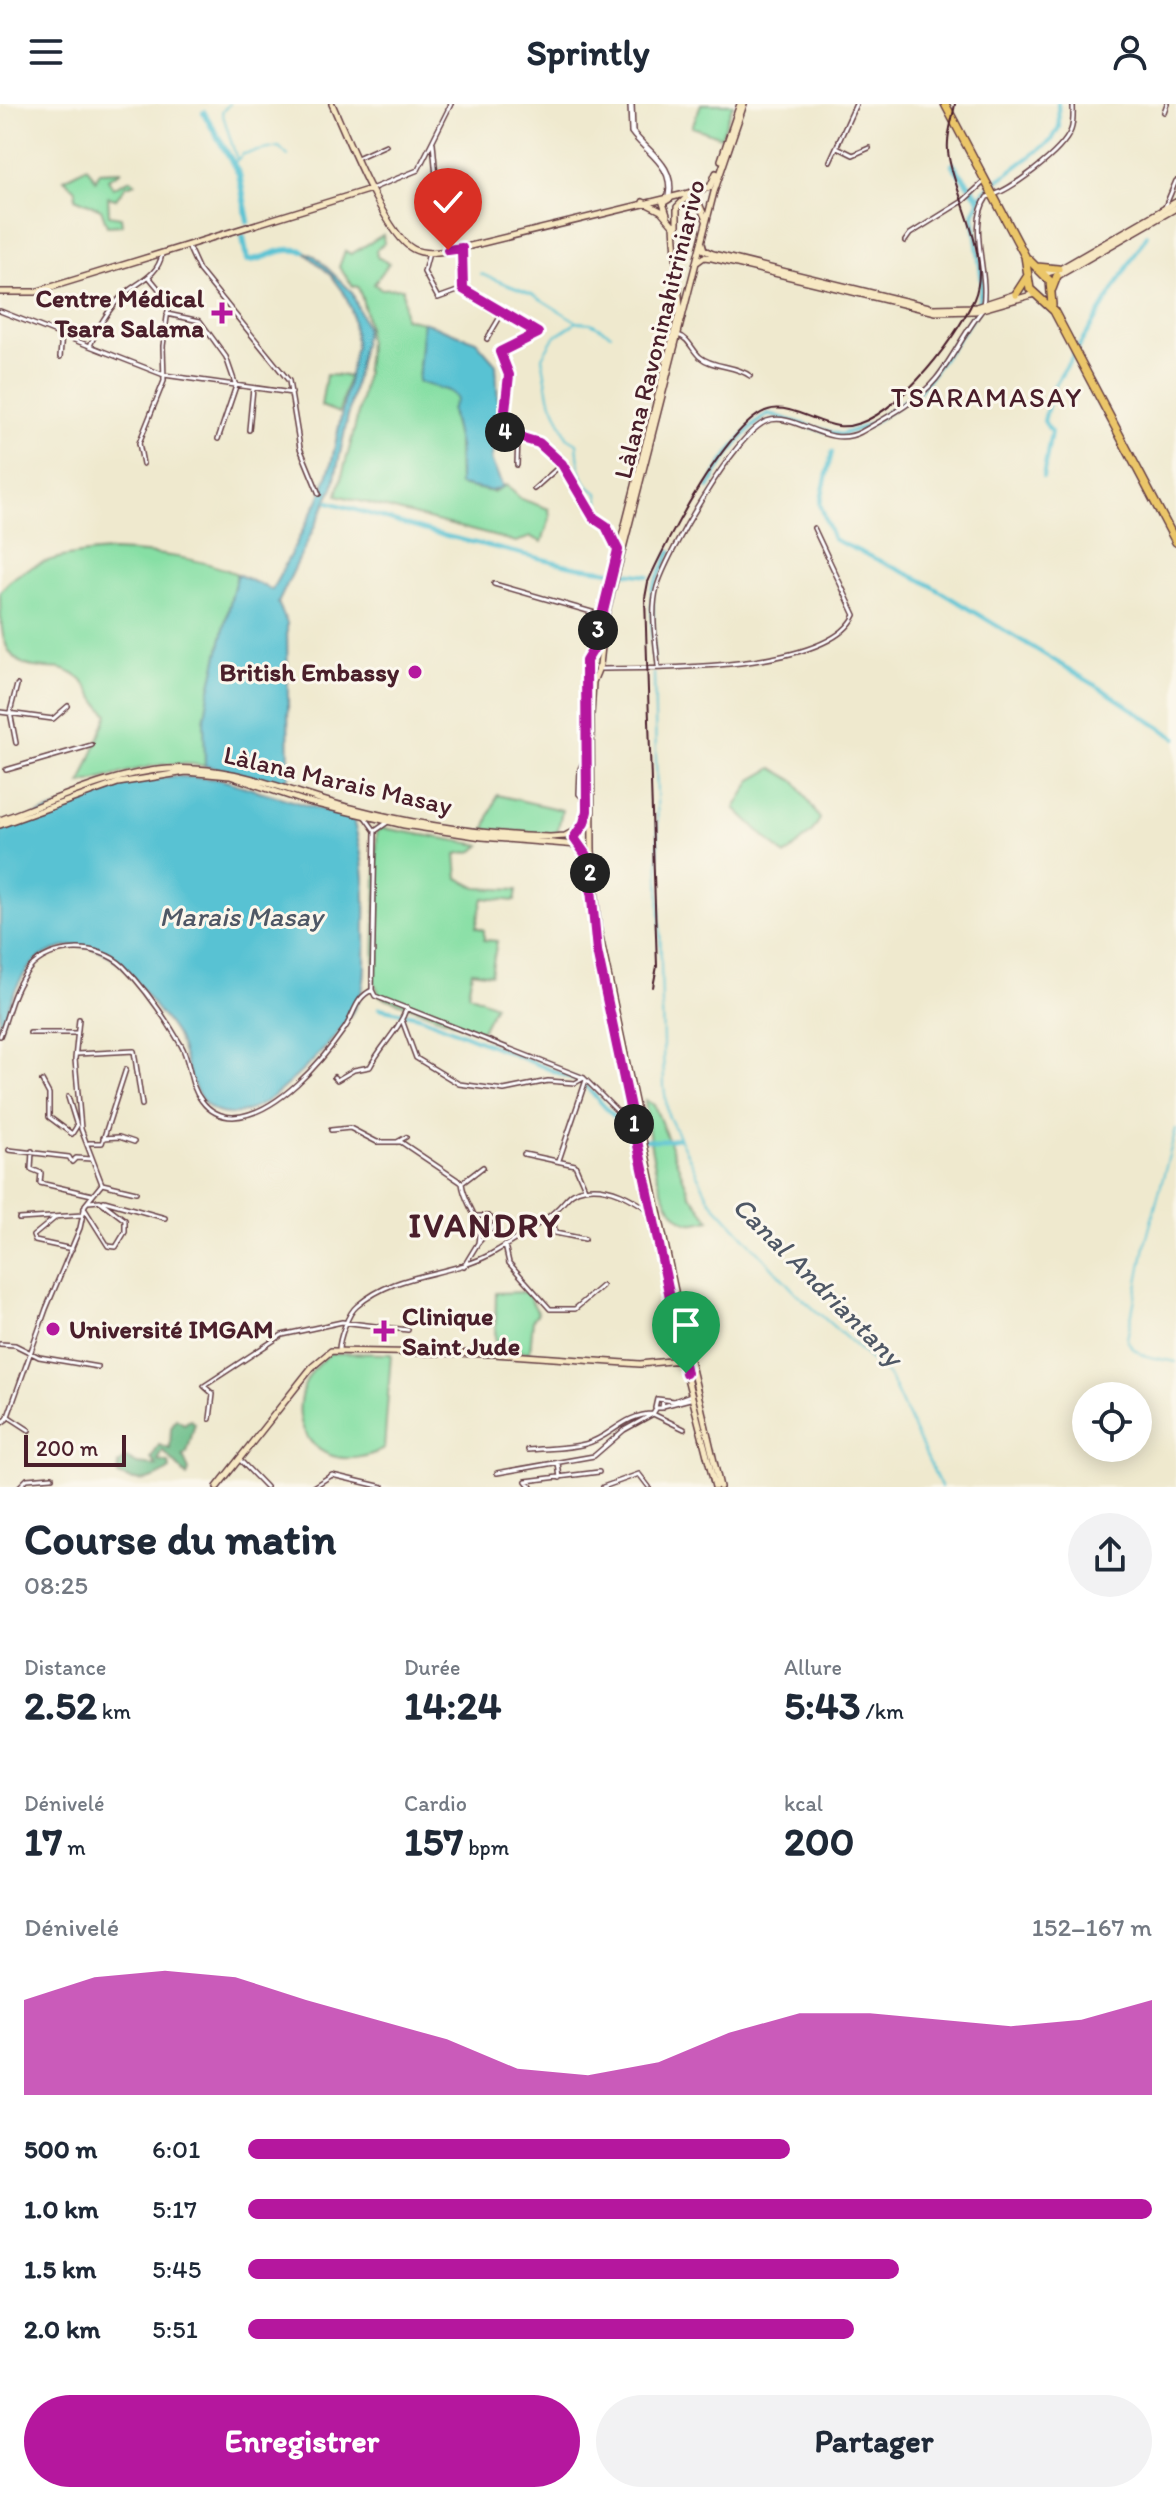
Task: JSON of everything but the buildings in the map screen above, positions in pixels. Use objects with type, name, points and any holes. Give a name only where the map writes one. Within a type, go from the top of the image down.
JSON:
[{"type":"main road","points":[[332,104],[371,189],[399,237],[414,250],[429,253],[462,248],[694,191],[707,193],[710,206]]},
{"type":"main road","name":"Làlana Ravoninahitriniarivo","points":[[665,213],[666,200],[712,185],[742,104]]},
{"type":"main road","name":"Làlana Ravoninahitriniarivo","points":[[633,1106],[597,951],[588,858],[574,838],[585,821],[587,802],[587,667],[615,572],[710,206],[742,104]]},
{"type":"main road","points":[[945,104],[1025,256],[1031,266],[1048,278],[1049,301],[1176,542]]},
{"type":"main road","points":[[361,191],[366,176]]},
{"type":"main road","points":[[0,292],[35,292],[371,189]]},
{"type":"main road","points":[[668,196],[657,202],[676,232]]},
{"type":"main road","points":[[615,572],[618,550],[676,334],[680,309],[677,207],[684,199],[698,201],[706,221]]},
{"type":"main road","points":[[643,202],[665,213]]},
{"type":"main road","points":[[695,264],[704,257],[908,308],[966,310],[1017,296],[1037,295],[1050,288],[1058,273],[1176,202]]},
{"type":"main road","points":[[1017,296],[1030,280],[1042,274],[1058,273],[1176,208]]},
{"type":"main road","points":[[702,238],[704,250],[713,254],[915,305],[966,310]]},
{"type":"main road","points":[[1031,266],[1058,273]]},
{"type":"main road","points":[[1031,266],[1030,289],[1049,301]]},
{"type":"main road","points":[[1017,296],[1031,266]]},
{"type":"main road","points":[[679,273],[685,278],[693,273]]},
{"type":"main road","points":[[1049,301],[1058,273]]},
{"type":"main road","points":[[680,287],[687,286],[688,291]]},
{"type":"main road","points":[[1017,296],[1049,301]]},
{"type":"main road","name":"Làlana Ravoninahitriniarivo","points":[[615,572],[591,704],[591,831],[598,927],[633,1106]]},
{"type":"main road","points":[[590,656],[599,659]]},
{"type":"main road","points":[[587,667],[597,669]]},
{"type":"main road","name":"Làlana Marais Masay","points":[[0,823],[136,774],[170,768],[218,770],[365,817],[482,837],[579,846]]},
{"type":"main road","name":"Làlana Marais Masay","points":[[259,783],[353,809],[431,825],[541,837],[565,836],[578,830]]},
{"type":"main road","points":[[578,830],[591,831]]},
{"type":"main road","points":[[579,846],[592,842]]},
{"type":"main road","points":[[633,1106],[691,1397],[718,1487]]},
{"type":"main road","points":[[641,1145],[718,1487]]},
{"type":"main road","points":[[217,1487],[312,1367],[324,1356],[339,1350],[640,1364],[690,1356]]},
{"type":"street","points":[[371,189],[410,176],[418,170],[451,104]]},
{"type":"street","points":[[631,104],[632,132],[663,163],[671,187],[679,194]]},
{"type":"street","points":[[830,161],[856,104]]},
{"type":"street","points":[[905,241],[910,234],[976,189],[989,188],[1001,194],[1063,142],[1072,127],[1073,104]]},
{"type":"street","points":[[1164,112],[1167,104]]},
{"type":"street","points":[[433,143],[439,210],[448,250]]},
{"type":"street","points":[[357,158],[386,145]]},
{"type":"street","points":[[837,147],[853,155],[869,148]]},
{"type":"street","points":[[1164,209],[1176,181]]},
{"type":"street","points":[[668,196],[671,187]]},
{"type":"street","points":[[658,666],[654,603],[662,571],[720,470],[748,436],[766,421],[776,419],[833,436],[860,432],[927,388],[982,307],[985,280],[979,209],[989,188]]},
{"type":"street","points":[[186,246],[199,270],[289,381],[300,448],[319,494]]},
{"type":"street","points":[[462,248],[463,289]]},
{"type":"street","points":[[429,253],[424,272],[438,298],[463,289],[538,333],[500,352],[509,375],[503,429],[539,443],[562,464],[594,518],[606,526],[618,550]]},
{"type":"street","points":[[90,346],[120,298],[149,277],[162,254]]},
{"type":"street","points":[[143,464],[139,443],[164,375],[167,314],[163,294],[149,277]]},
{"type":"street","points":[[0,311],[164,375],[292,393]]},
{"type":"street","points":[[487,339],[503,312]]},
{"type":"street","points":[[167,314],[200,321],[226,357],[236,386],[218,439]]},
{"type":"street","points":[[60,357],[62,334]]},
{"type":"street","points":[[676,334],[701,358],[738,368],[750,376]]},
{"type":"street","points":[[249,430],[253,388]]},
{"type":"street","points":[[517,465],[518,436]]},
{"type":"street","points":[[534,489],[562,464]]},
{"type":"street","points":[[597,669],[690,668],[777,658],[819,644],[850,627],[855,615],[814,528]]},
{"type":"street","points":[[494,584],[602,615]]},
{"type":"street","points":[[599,659],[614,668]]},
{"type":"street","points":[[16,743],[10,712],[17,685]]},
{"type":"street","points":[[0,712],[53,719],[68,706]]},
{"type":"street","points":[[6,770],[92,745]]},
{"type":"street","points":[[365,817],[375,831],[372,990],[384,1001],[584,1080],[617,1111],[633,1106]]},
{"type":"street","points":[[375,831],[388,821]]},
{"type":"street","points":[[0,1036],[14,993],[35,963],[70,949],[103,954],[123,967],[183,1047],[190,1078],[203,1103],[215,1113],[229,1117],[270,1103],[290,1087],[344,1029],[360,995],[372,990]]},
{"type":"street","points":[[334,1077],[337,1080],[354,1070],[368,1069],[403,1018],[406,1008]]},
{"type":"street","points":[[403,1018],[416,1058],[459,1084],[504,1090],[548,1081],[575,1083],[584,1080]]},
{"type":"street","points":[[79,1019],[76,1033],[79,1128]]},
{"type":"street","points":[[30,1033],[76,1033]]},
{"type":"street","points":[[77,1054],[134,1051],[142,1105]]},
{"type":"street","points":[[89,1143],[102,1143],[126,1069]]},
{"type":"street","points":[[559,1160],[584,1080]]},
{"type":"street","points":[[42,1081],[49,1094],[49,1117],[72,1134],[79,1128]]},
{"type":"street","points":[[68,1097],[79,1128],[89,1143],[102,1184]]},
{"type":"street","points":[[331,1130],[356,1129],[358,1135],[370,1136],[377,1142],[397,1142],[406,1137]]},
{"type":"street","points":[[103,1138],[119,1137],[134,1142]]},
{"type":"street","points":[[397,1142],[462,1183]]},
{"type":"street","points":[[9,1150],[69,1157],[72,1162],[76,1158],[92,1159]]},
{"type":"street","points":[[32,1151],[31,1169],[41,1173],[40,1183],[92,1195]]},
{"type":"street","points":[[524,1154],[575,1165],[585,1188]]},
{"type":"street","points":[[462,1183],[483,1167]]},
{"type":"street","points":[[462,1183],[463,1196],[476,1216],[478,1243]]},
{"type":"street","points":[[1,1422],[8,1416],[33,1354],[38,1330],[72,1249],[86,1202],[102,1184]]},
{"type":"street","points":[[102,1184],[136,1192]]},
{"type":"street","points":[[339,1350],[354,1307],[394,1284],[440,1268],[463,1268],[553,1213],[571,1193],[585,1188],[625,1195],[652,1212]]},
{"type":"street","points":[[86,1202],[100,1201],[165,1218]]},
{"type":"street","points":[[84,1208],[108,1246],[114,1249],[123,1238],[125,1220],[100,1201]]},
{"type":"street","points":[[553,1213],[555,1233],[585,1239]]},
{"type":"street","points":[[19,1219],[83,1215]]},
{"type":"street","points":[[463,1268],[478,1243],[497,1222],[488,1216],[476,1216]]},
{"type":"street","points":[[55,1218],[33,1236],[35,1241],[72,1249]]},
{"type":"street","points":[[505,1245],[509,1263],[550,1309],[575,1309],[602,1286]]},
{"type":"street","points":[[210,1419],[213,1394],[204,1386],[282,1335],[348,1323],[408,1330]]},
{"type":"street","points":[[0,1344],[15,1345],[33,1354],[98,1367]]},
{"type":"street","points":[[656,1409],[655,1400],[691,1397]]},
{"type":"street","points":[[497,1473],[594,1456],[624,1430],[653,1414],[656,1409],[691,1397]]},
{"type":"street","points":[[663,1400],[663,1406]]},
{"type":"street","points":[[528,1450],[586,1444],[631,1418],[653,1414],[684,1429]]},
{"type":"street","points":[[8,1416],[29,1430]]},
{"type":"street","points":[[239,1459],[266,1487]]},
{"type":"street","points":[[558,1463],[560,1478]]},
{"type":"street","points":[[531,1487],[526,1481],[599,1472]]},
{"type":"street","points":[[603,1487],[639,1474],[649,1487]]},
{"type":"street","points":[[313,1487],[332,1475],[383,1487]]},
{"type":"street","points":[[19,1487],[27,1479],[52,1477]]},
{"type":"green space","points":[[701,104],[733,104],[721,137],[692,127]]},
{"type":"green space","points":[[87,167],[96,180],[99,172],[122,171],[108,179],[113,188],[131,179],[136,183],[126,186],[116,199],[108,197],[109,215],[121,217],[122,225],[107,226],[101,209],[75,198],[76,190],[64,179]]},
{"type":"green space","points":[[383,235],[384,243],[376,250],[377,257],[389,263],[374,284],[381,289],[403,288],[404,318],[423,322],[418,382],[448,390],[458,397],[451,411],[458,443],[459,485],[493,492],[506,485],[521,499],[549,509],[550,518],[542,542],[531,537],[516,542],[337,495],[363,391],[368,337],[358,287],[353,286],[339,267],[345,251],[351,254]]},
{"type":"green space","points":[[326,375],[349,376],[339,413],[321,406]]},
{"type":"green space","points":[[113,551],[176,557],[237,574],[207,717],[205,766],[172,764],[142,768],[81,784],[108,714],[78,677],[66,671],[23,664],[14,658],[4,640],[0,592],[22,572],[36,565],[67,556]]},
{"type":"green space","points":[[773,768],[796,782],[820,819],[811,833],[785,856],[735,808],[752,780]]},
{"type":"green space","points":[[497,795],[562,810],[557,834],[485,829]]},
{"type":"green space","points":[[383,828],[481,845],[474,851],[456,854],[458,878],[477,888],[517,890],[515,901],[483,898],[476,927],[484,930],[484,940],[497,941],[491,974],[472,971],[468,994],[495,1005],[481,1032],[380,996],[374,982],[377,832]]},
{"type":"green space","points":[[645,1100],[654,1105],[690,1194],[710,1220],[691,1223],[679,1217],[669,1206],[656,1170]]},
{"type":"green space","points":[[527,1292],[538,1313],[533,1319],[530,1352],[495,1350],[496,1293]]},
{"type":"green space","points":[[331,1353],[391,1354],[384,1449],[357,1458],[334,1456],[317,1447],[305,1432],[300,1414],[302,1393],[312,1372]]},
{"type":"green space","points":[[176,1419],[184,1424],[190,1420],[195,1423],[187,1453],[183,1456],[189,1471],[187,1476],[163,1451],[158,1461],[169,1463],[170,1469],[163,1473],[151,1479],[138,1480],[118,1475],[119,1464],[126,1458],[137,1464],[157,1466],[151,1459],[159,1445],[170,1449],[171,1428]]},
{"type":"water","points":[[303,251],[315,256],[352,292],[366,329],[333,488],[278,603],[287,623],[289,776],[283,783],[274,783],[205,766],[204,721],[237,574],[272,590],[319,499],[331,465],[356,344],[351,309],[343,291],[331,275]]},
{"type":"water","points":[[423,322],[476,341],[496,364],[499,425],[491,460],[503,487],[491,491],[459,485],[459,447],[451,410],[457,398],[449,391],[418,382]]},
{"type":"water","name":"Marais Masay","points":[[173,776],[219,779],[353,819],[360,847],[364,872],[365,975],[360,996],[343,1026],[305,1068],[267,1101],[241,1113],[223,1114],[200,1098],[172,1028],[127,970],[107,954],[95,949],[67,947],[40,958],[22,978],[0,1032],[0,828],[123,785]]},
{"type":"waterway","points":[[229,104],[222,112],[237,160],[233,164]]},
{"type":"waterway","name":"Canal Andriantany","points":[[708,488],[734,448],[768,414],[840,435],[867,426],[919,391],[977,311],[982,282],[973,214],[984,191],[1052,140],[1059,127],[1058,104]]},
{"type":"waterway","points":[[204,113],[239,174],[248,221]]},
{"type":"waterway","points":[[237,160],[243,154],[279,147],[288,156]]},
{"type":"waterway","points":[[953,165],[979,198]]},
{"type":"waterway","points":[[1043,477],[1051,432],[1044,421],[1052,390],[1147,235]]},
{"type":"waterway","points":[[243,237],[247,260],[279,251],[303,251]]},
{"type":"waterway","points":[[481,274],[532,294],[576,321]]},
{"type":"waterway","points":[[600,511],[598,493],[583,478],[577,443],[567,437],[549,396],[542,357],[554,337],[577,322],[591,323],[611,334]]},
{"type":"waterway","points":[[832,452],[820,504],[833,539],[923,581],[1105,691],[1176,738]]},
{"type":"waterway","points":[[329,502],[434,533],[572,566],[648,576]]},
{"type":"waterway","name":"Canal Andriantany","points":[[653,658],[652,589],[671,551]]},
{"type":"waterway","name":"Canal Andriantany","points":[[654,673],[664,1087],[668,1115],[710,1200],[796,1293],[889,1376],[941,1487]]},
{"type":"waterway","points":[[379,1008],[419,1016],[583,1083],[635,1140],[678,1138]]},
{"type":"waterway","points":[[1176,1129],[1146,1241],[1127,1339],[1141,1354],[1176,1362]]},
{"type":"railway","points":[[653,987],[657,966],[645,598],[648,582],[699,486],[735,436],[752,419],[768,410],[785,409],[838,426],[857,424],[898,399],[918,380],[952,337],[974,299],[979,265],[948,151],[955,104]]},
{"type":"place","name":"Centre Médical Tsara Salama","points":[[222,313]]},
{"type":"place","name":"British Embassy","points":[[415,672]]},
{"type":"place","name":"Université IMGAM","points":[[53,1329]]},
{"type":"place","name":"Clinique Saint Jude","points":[[384,1331]]},
{"type":"district","name":"TSARAMASAY","points":[[987,397]]},
{"type":"district","name":"IVANDRY","points":[[485,1225]]},
{"type":"route","points":[[448,250],[462,248],[463,289],[538,333],[532,339],[500,352],[509,375],[503,429],[509,434],[539,443],[562,464],[594,518],[606,526],[618,550],[594,648],[586,661],[587,811],[584,823],[574,838],[588,858],[597,951],[680,1338],[680,1357],[686,1373]]}]
